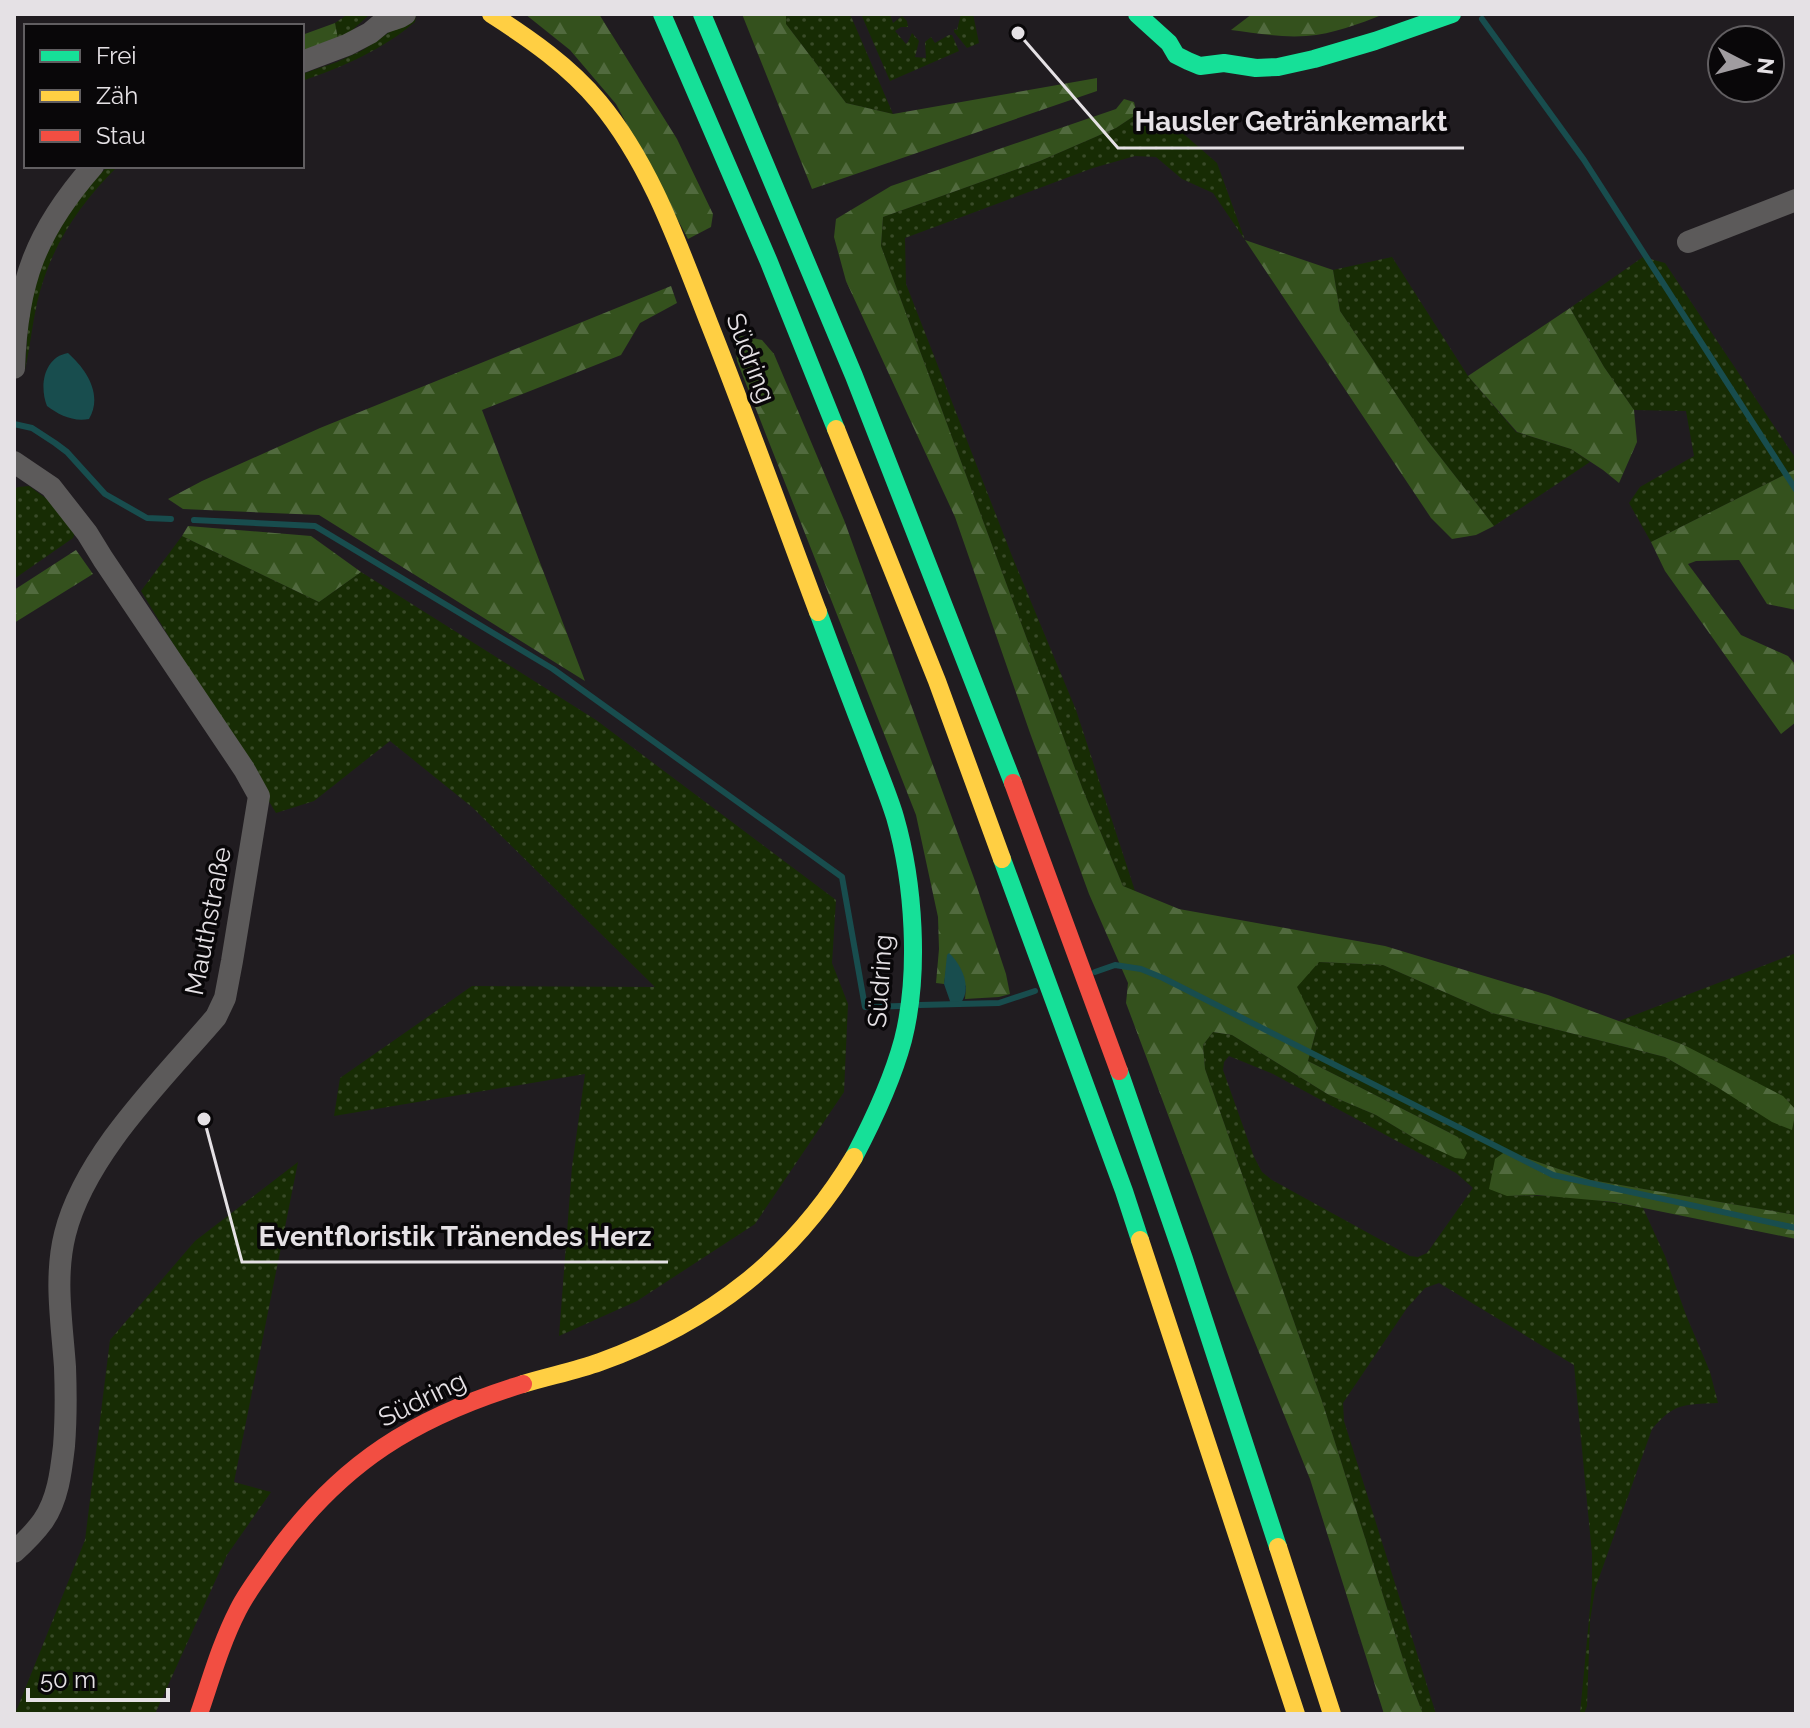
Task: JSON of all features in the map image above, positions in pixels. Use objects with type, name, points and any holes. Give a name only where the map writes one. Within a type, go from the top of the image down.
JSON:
[{"type":"main road","name":"Südring","points":[[199,1714],[237,1613],[255,1583],[299,1522],[358,1465],[409,1430],[460,1406],[518,1385],[600,1362],[671,1331],[697,1318],[759,1273],[819,1211],[843,1176],[878,1112],[904,1034],[910,998],[911,941],[908,880],[895,816],[708,318],[649,178],[610,115],[585,85],[540,46],[491,14]]},
{"type":"main road","points":[[662,14],[769,262],[937,681],[1139,1236],[1296,1714]]},
{"type":"main road","points":[[702,14],[801,244],[943,601],[1088,984],[1223,1376],[1332,1714]]},
{"type":"main road","points":[[1137,14],[1151,29],[1207,50],[1224,63]]},
{"type":"main road","points":[[1183,42],[1176,55],[1200,66],[1224,63],[1256,68],[1286,65],[1375,41],[1452,14]]},
{"type":"street","points":[[304,61],[370,33],[384,18],[405,14]]},
{"type":"street","points":[[14,368],[20,299],[34,255],[60,207],[91,168]]},
{"type":"street","points":[[1688,242],[1796,200]]},
{"type":"street","name":"Mauthstraße","points":[[14,462],[51,487],[87,533],[259,796],[225,998],[216,1017],[110,1140],[76,1203],[65,1233],[59,1271],[65,1369],[62,1468],[53,1502],[43,1521],[14,1552]]},
{"type":"green space","points":[[348,14],[370,14],[338,39],[335,23]]},
{"type":"green space","points":[[416,14],[415,22],[376,49],[304,80],[304,73],[363,50]]},
{"type":"green space","points":[[525,14],[599,14],[677,139],[713,214],[711,227],[688,239],[616,104],[570,50]]},
{"type":"green space","points":[[742,14],[786,14],[786,24],[846,103],[893,114],[1097,78],[1097,91],[812,189]]},
{"type":"green space","points":[[786,14],[850,14],[893,114],[846,103],[786,24]]},
{"type":"green space","points":[[861,14],[890,14],[893,23],[902,16],[908,27],[895,31],[906,44],[912,33],[919,41],[915,57],[926,58],[925,42],[931,37],[935,43],[952,35],[959,51],[890,81]]},
{"type":"green space","points":[[961,14],[973,14],[979,43],[967,48],[954,32]]},
{"type":"green space","points":[[1252,14],[1384,14],[1316,35],[1278,36],[1231,30]]},
{"type":"green space","points":[[335,23],[338,39],[304,51],[304,34]]},
{"type":"green space","points":[[1124,99],[1134,102],[1137,114],[1116,128],[1040,161],[883,217],[881,246],[1083,790],[1123,886],[1179,909],[1385,946],[1548,995],[1684,1045],[1783,1096],[1796,1110],[1792,1130],[1772,1122],[1665,1057],[1492,1013],[1383,965],[1319,962],[1297,987],[1317,1027],[1308,1061],[1458,1137],[1467,1153],[1464,1159],[1455,1158],[1419,1141],[1376,1115],[1329,1095],[1232,1035],[1213,1032],[1203,1045],[1205,1069],[1323,1404],[1423,1714],[1384,1714],[1310,1479],[1233,1288],[1126,1003],[1128,983],[1089,894],[955,517],[846,281],[834,237],[836,219],[891,186],[1116,109]]},
{"type":"green space","points":[[1137,114],[1171,123],[1217,163],[1245,240],[1213,193],[1182,179],[1156,157],[1135,156],[1093,168],[905,238],[906,284],[1076,710],[1135,891],[1123,886],[1083,790],[881,246],[883,217],[1040,161],[1116,128]]},
{"type":"green space","points":[[106,168],[116,168],[78,212],[58,246],[37,303],[25,370],[28,323],[37,278],[52,243],[84,194]]},
{"type":"green space","points":[[1245,240],[1333,270],[1340,311],[1427,440],[1494,526],[1476,535],[1452,539],[1431,518]]},
{"type":"green space","points":[[1392,257],[1468,376],[1516,432],[1571,449],[1590,462],[1494,526],[1427,440],[1340,311],[1333,270]]},
{"type":"green space","points":[[1643,257],[1665,263],[1796,459],[1796,469],[1651,542],[1629,503],[1640,487],[1694,456],[1686,411],[1634,410],[1604,367],[1570,308]]},
{"type":"green space","points":[[671,286],[677,303],[640,323],[621,355],[482,410],[585,681],[319,515],[183,509],[168,499],[320,428]]},
{"type":"green space","points":[[1570,308],[1604,367],[1634,410],[1637,442],[1619,483],[1571,449],[1517,432],[1468,376]]},
{"type":"green space","points":[[738,335],[762,340],[774,354],[844,520],[975,881],[1010,994],[965,999],[966,986],[946,971],[944,984],[936,983],[938,917],[916,815],[737,361],[735,345]]},
{"type":"green space","points":[[1796,469],[1796,610],[1767,604],[1739,560],[1688,564],[1741,635],[1788,656],[1796,665],[1796,722],[1781,734],[1665,571],[1651,542]]},
{"type":"green space","points":[[29,486],[51,502],[75,532],[73,538],[14,579],[14,489]]},
{"type":"green space","points":[[188,526],[311,536],[361,572],[319,602],[182,536]]},
{"type":"green space","points":[[182,536],[319,602],[361,572],[596,720],[836,900],[832,963],[848,1004],[844,1092],[755,1224],[637,1301],[559,1336],[572,1167],[585,1074],[334,1116],[340,1078],[472,986],[655,987],[472,807],[390,741],[314,801],[276,813],[141,591]]},
{"type":"green space","points":[[76,550],[93,574],[14,623],[14,590]]},
{"type":"green space","points":[[1796,953],[1796,1215],[1591,1180],[1506,1151],[1507,1196],[1576,1198],[1643,1208],[1710,1372],[1718,1403],[1674,1409],[1652,1429],[1595,1589],[1590,1621],[1587,1706],[1584,1714],[1580,1714],[1592,1587],[1592,1554],[1574,1365],[1439,1283],[1425,1288],[1407,1308],[1343,1403],[1344,1421],[1436,1714],[1423,1714],[1323,1404],[1205,1069],[1203,1045],[1213,1032],[1232,1035],[1329,1095],[1376,1115],[1419,1141],[1458,1137],[1308,1061],[1317,1027],[1296,987],[1318,962],[1383,965],[1492,1013],[1665,1057],[1791,1129],[1795,1110],[1684,1045],[1619,1021]],"holes":[[[1229,1056],[1273,1074],[1456,1173],[1473,1188],[1427,1253],[1410,1256],[1262,1172],[1223,1070],[1224,1062]]]},
{"type":"green space","points":[[1506,1151],[1591,1180],[1796,1215],[1796,1239],[1614,1202],[1537,1195],[1507,1196],[1489,1189],[1495,1159]]},
{"type":"green space","points":[[298,1162],[234,1482],[271,1492],[227,1555],[155,1714],[15,1714],[85,1540],[110,1340],[195,1241]]},
{"type":"water","points":[[68,353],[87,375],[94,392],[89,419],[66,417],[47,406],[44,381],[49,366],[53,360]]},
{"type":"water","points":[[949,953],[958,964],[966,984],[960,1004],[951,1004],[944,984]]},
{"type":"waterway","points":[[1482,19],[1584,160],[1796,490]]},
{"type":"waterway","points":[[14,424],[32,428],[67,452],[105,494],[147,518],[171,519]]},
{"type":"waterway","points":[[194,520],[315,526],[553,669],[842,877],[865,1007],[901,1006]]},
{"type":"waterway","points":[[1095,972],[1115,965],[1141,969],[1163,978],[1553,1175],[1796,1228]]},
{"type":"waterway","points":[[920,1005],[999,1003],[1035,991]]},
{"type":"traffic: fast","points":[[662,14],[769,262],[836,429]]},
{"type":"traffic: fast","points":[[702,14],[854,376],[1013,783]]},
{"type":"traffic: fast","points":[[1137,14],[1169,43],[1176,55],[1188,61],[1200,66],[1224,63],[1256,68],[1314,59],[1452,14]]},
{"type":"traffic: fast","points":[[818,612],[895,817],[907,870],[912,928],[912,986],[903,1040],[882,1100],[854,1157]]},
{"type":"traffic: fast","points":[[1002,859],[1140,1240]]},
{"type":"traffic: fast","points":[[1119,1071],[1278,1547]]},
{"type":"traffic: slow","points":[[491,14],[548,54],[587,89],[618,127],[649,180],[687,265],[818,612]]},
{"type":"traffic: slow","points":[[836,429],[937,681],[1002,859]]},
{"type":"traffic: slow","points":[[523,1384],[591,1365],[640,1346],[713,1306],[776,1256],[804,1226],[854,1157]]},
{"type":"traffic: slow","points":[[1140,1240],[1296,1714]]},
{"type":"traffic: slow","points":[[1278,1547],[1332,1714]]},
{"type":"traffic: jam","points":[[1013,783],[1119,1071]]},
{"type":"traffic: jam","points":[[199,1714],[221,1648],[242,1603],[275,1554],[327,1493],[354,1468],[415,1428],[484,1397],[523,1384]]},
{"type":"place","name":"Hausler Getränkemarkt","points":[[1018,33]]},
{"type":"place","name":"Eventfloristik Tränendes Herz","points":[[204,1119]]}]
